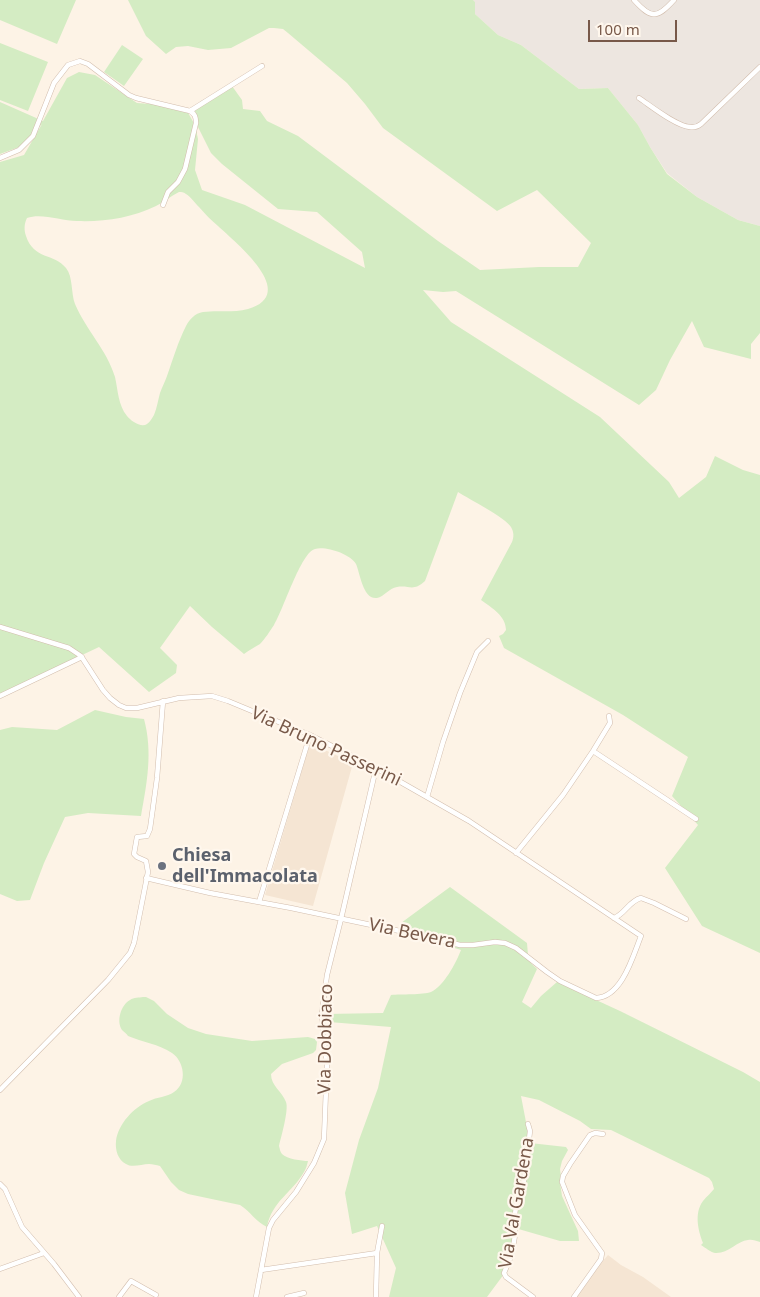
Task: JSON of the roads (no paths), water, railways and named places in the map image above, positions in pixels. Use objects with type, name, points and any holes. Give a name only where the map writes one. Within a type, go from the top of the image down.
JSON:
[{"type":"street","points":[[634,0],[642,10],[652,15],[664,12],[674,0]]},
{"type":"street","points":[[0,158],[19,150],[33,136],[54,83],[68,65],[80,61],[88,64],[129,95],[190,111],[196,117],[185,169],[178,182],[168,192],[163,205]]},
{"type":"street","points":[[190,111],[262,66]]},
{"type":"street","points":[[639,98],[679,124],[688,128],[696,127],[760,67]]},
{"type":"street","name":"Via Bruno Passerini","points":[[0,627],[69,648],[82,658],[110,698],[126,708],[137,708],[186,697],[212,696],[310,736],[376,768],[469,821],[642,936]]},
{"type":"street","points":[[427,797],[460,693],[477,652],[488,642]]},
{"type":"street","points":[[0,696],[82,658]]},
{"type":"street","points":[[0,1090],[94,994],[130,952],[134,943],[148,872],[146,860],[136,857],[134,854],[137,837],[147,836],[150,829],[157,778],[163,701]]},
{"type":"street","points":[[516,852],[563,795],[610,723],[609,716]]},
{"type":"street","points":[[259,902],[310,736]]},
{"type":"street","points":[[593,751],[696,819]]},
{"type":"street","name":"Via Dobbiaco","points":[[256,1297],[269,1228],[314,1164],[324,1139],[327,1065],[322,1012],[327,974],[342,919],[376,768]]},
{"type":"street","points":[[146,878],[218,895],[342,919]]},
{"type":"street","points":[[614,918],[621,915],[632,902],[641,898],[654,902],[686,919]]},
{"type":"street","name":"Via Bevera","points":[[342,919],[460,945],[495,942],[505,944],[516,948],[560,981],[596,998],[609,995],[618,987],[642,936]]},
{"type":"street","name":"Via Val Gardena","points":[[528,1124],[530,1131],[524,1180],[516,1207],[512,1254],[504,1273],[506,1277],[533,1297]]},
{"type":"street","points":[[576,1296],[601,1259],[602,1253],[575,1215],[562,1182],[563,1176],[570,1164],[590,1135],[595,1132],[603,1134]]},
{"type":"street","points":[[0,1184],[5,1189],[22,1228],[54,1264],[79,1297]]},
{"type":"street","points":[[0,1192],[5,1189]]},
{"type":"street","points":[[376,1297],[377,1253],[382,1226]]},
{"type":"street","points":[[0,1269],[44,1253]]},
{"type":"street","points":[[261,1270],[377,1253]]},
{"type":"street","points":[[119,1297],[131,1281],[156,1295]]},
{"type":"street","points":[[287,1297],[304,1293]]},
{"type":"place","name":"Chiesa dell'Immacolata","points":[[162,866]]}]
